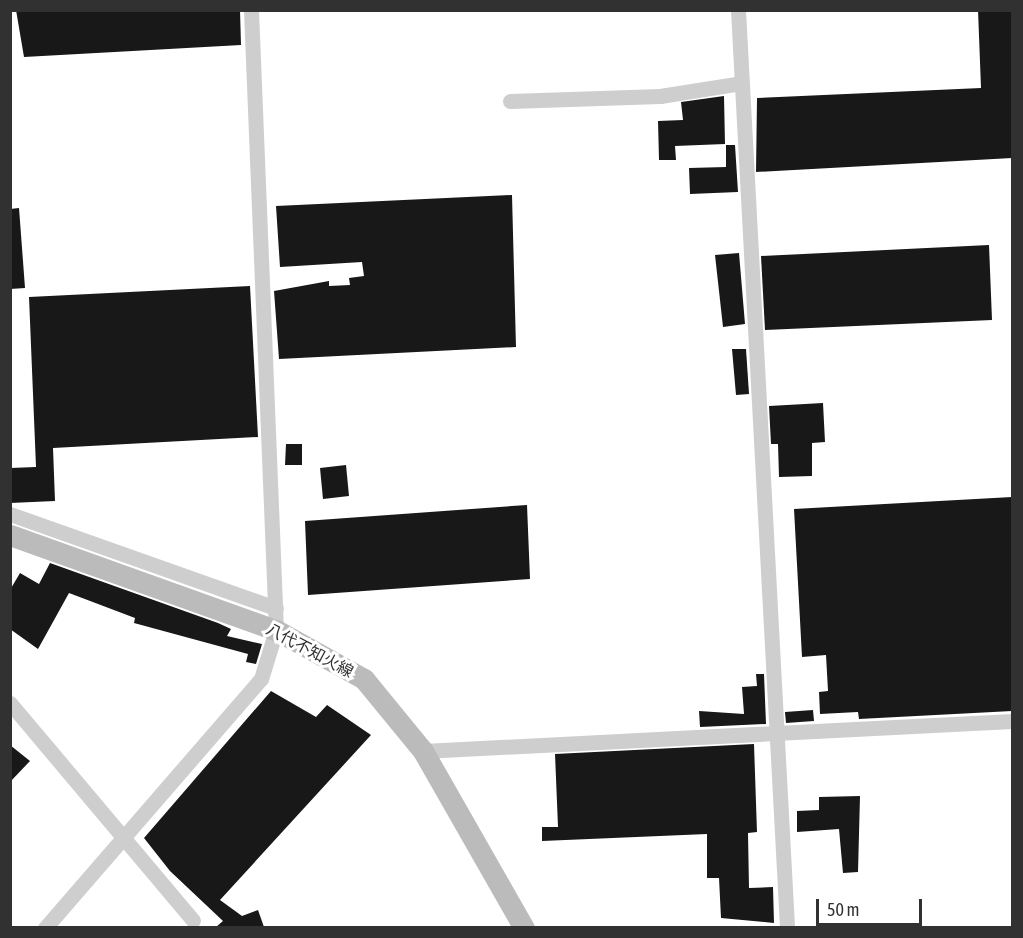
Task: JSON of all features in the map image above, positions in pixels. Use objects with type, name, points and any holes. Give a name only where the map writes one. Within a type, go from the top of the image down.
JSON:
[{"type":"main road","name":"八代不知火線","points":[[10,535],[276,630],[364,680],[423,751],[524,927]]},
{"type":"street","points":[[45,927],[261,679],[276,630],[251,10]]},
{"type":"street","points":[[738,10],[741,83],[751,200],[758,458],[779,734],[787,927]]},
{"type":"street","points":[[510,101],[660,96],[741,83]]},
{"type":"street","points":[[10,514],[276,608]]},
{"type":"street","points":[[10,703],[193,920]]},
{"type":"street","points":[[423,751],[1012,721]]},
{"type":"building","points":[[16,10],[240,10],[241,45],[24,57]]},
{"type":"building","points":[[978,10],[1012,10],[1012,158],[756,172],[757,98],[981,88]]},
{"type":"building","points":[[724,96],[725,144],[675,146],[676,160],[659,160],[658,121],[683,120],[681,102]]},
{"type":"building","points":[[726,145],[735,145],[738,192],[690,194],[689,168],[726,167]]},
{"type":"building","points":[[512,195],[516,347],[279,359],[274,291],[329,281],[329,286],[350,285],[349,278],[364,276],[362,262],[280,267],[276,206]]},
{"type":"building","points":[[19,208],[25,288],[10,289],[10,209]]},
{"type":"building","points":[[989,245],[992,320],[765,330],[761,256]]},
{"type":"building","points":[[739,253],[745,324],[723,327],[715,255]]},
{"type":"building","points":[[250,286],[258,437],[53,448],[55,501],[10,503],[10,468],[36,467],[29,297]]},
{"type":"building","points":[[732,349],[746,349],[749,394],[736,395]]},
{"type":"building","points":[[823,403],[825,442],[812,443],[812,476],[779,477],[778,444],[771,444],[769,406]]},
{"type":"building","points":[[286,444],[302,444],[302,465],[285,465]]},
{"type":"building","points":[[346,465],[349,496],[323,499],[320,468]]},
{"type":"building","points":[[1012,497],[1012,711],[859,719],[858,712],[820,714],[819,692],[828,691],[826,655],[802,657],[794,509]]},
{"type":"building","points":[[527,505],[530,579],[308,595],[305,521]]},
{"type":"building","points":[[50,563],[218,623],[231,629],[227,636],[262,644],[256,664],[246,662],[248,654],[134,623],[135,618],[69,593],[38,649],[10,629],[10,590],[20,573],[39,584]]},
{"type":"building","points":[[756,674],[764,674],[766,724],[700,727],[699,711],[744,714],[742,687],[757,686]]},
{"type":"building","points":[[271,691],[316,717],[327,705],[371,735],[220,900],[242,916],[258,910],[264,927],[216,927],[223,921],[170,871],[144,838]]},
{"type":"building","points":[[813,710],[814,721],[786,723],[785,712]]},
{"type":"building","points":[[754,744],[757,832],[748,833],[749,888],[773,887],[774,923],[721,918],[719,878],[707,878],[707,834],[542,841],[542,827],[558,827],[555,754]]},
{"type":"building","points":[[10,745],[30,761],[10,782]]},
{"type":"building","points":[[860,796],[858,872],[843,873],[839,829],[797,832],[797,811],[819,810],[819,797]]}]
